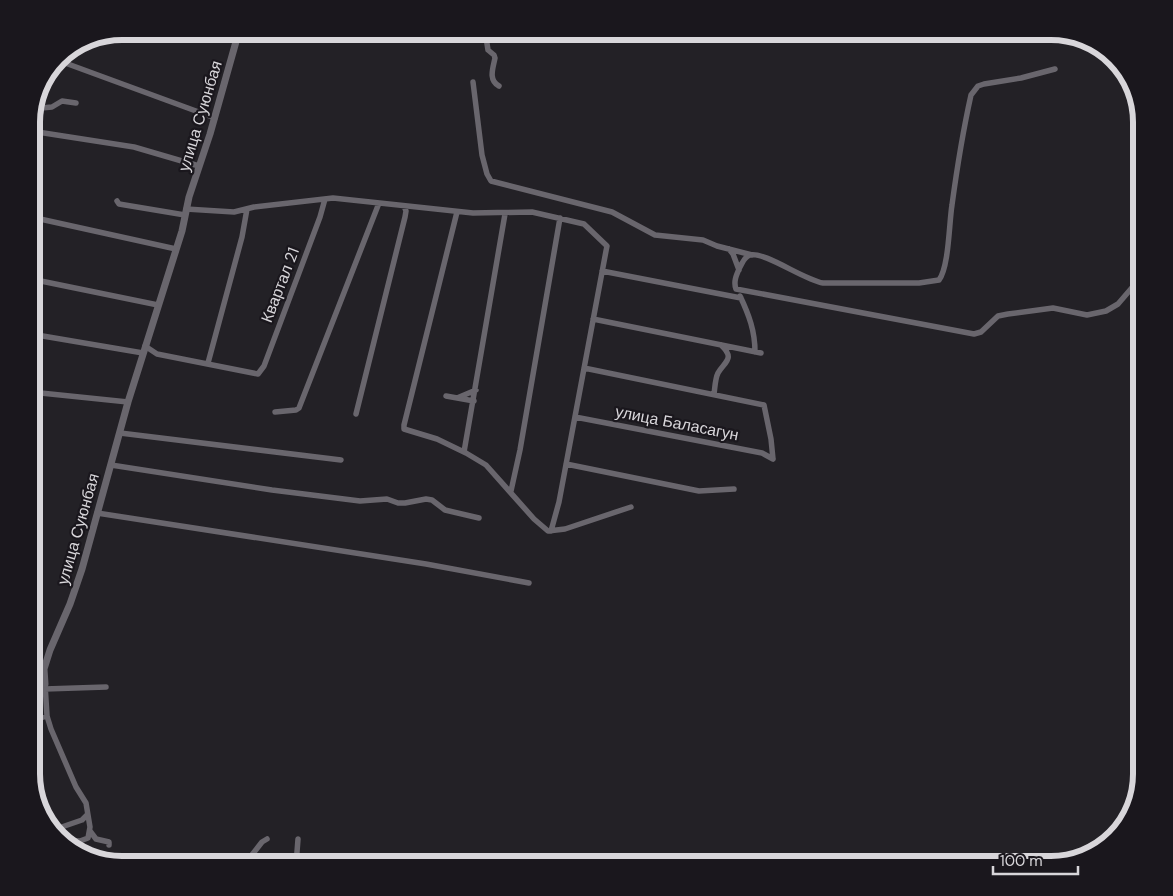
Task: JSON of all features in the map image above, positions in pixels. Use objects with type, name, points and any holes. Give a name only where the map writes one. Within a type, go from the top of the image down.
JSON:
[{"type":"street","name":"улица Суюнбая","points":[[87,815],[86,803],[76,787],[47,716],[44,669],[76,586],[128,402],[176,249],[237,40]]},
{"type":"street","points":[[486,40],[488,50],[495,58],[492,80],[494,84],[499,86]]},
{"type":"street","points":[[65,63],[215,118]]},
{"type":"street","points":[[472,82],[482,155],[491,182],[612,212],[655,235],[703,240],[728,249],[763,257],[808,279],[823,283],[919,283],[935,282],[942,276],[971,95],[978,86],[984,84],[1021,78],[1055,69]]},
{"type":"street","points":[[42,108],[52,107],[62,101],[76,103]]},
{"type":"street","points":[[40,132],[134,148],[199,166]]},
{"type":"street","points":[[117,201],[120,204],[186,212],[234,212],[333,198],[457,212],[505,214],[532,212],[584,224],[607,246],[559,502],[551,531]]},
{"type":"street","name":"Квартал 21","points":[[208,363],[253,374],[258,374],[264,366],[325,200]]},
{"type":"street","points":[[275,412],[299,408],[379,203]]},
{"type":"street","points":[[356,414],[405,217],[406,211],[404,206]]},
{"type":"street","points":[[40,335],[144,349],[157,354],[208,363],[238,252],[247,209]]},
{"type":"street","points":[[457,212],[404,429],[437,439],[486,465],[534,519],[544,528],[551,531],[565,529],[631,507]]},
{"type":"street","points":[[464,452],[505,214]]},
{"type":"street","points":[[511,491],[520,450],[560,218]]},
{"type":"street","points":[[40,219],[176,249]]},
{"type":"street","points":[[728,249],[733,254],[739,270]]},
{"type":"street","points":[[593,319],[758,352],[754,331],[736,289],[735,279],[745,258],[752,255]]},
{"type":"street","points":[[602,271],[741,298]]},
{"type":"street","points":[[40,281],[158,304]]},
{"type":"street","points":[[736,289],[974,334],[981,332],[998,316],[1008,314],[1054,308],[1087,315],[1106,311],[1118,304],[1133,286]]},
{"type":"street","points":[[584,368],[714,394],[717,374],[728,360],[726,349],[721,345]]},
{"type":"street","points":[[457,398],[476,390]]},
{"type":"street","points":[[40,393],[128,402]]},
{"type":"street","name":"улица Баласагун","points":[[575,418],[762,453],[773,459],[764,404],[714,394]]},
{"type":"street","points":[[446,396],[474,401]]},
{"type":"street","points":[[120,433],[341,460]]},
{"type":"street","points":[[566,464],[699,491],[734,489]]},
{"type":"street","points":[[111,466],[360,501],[387,499],[398,503],[405,503],[426,499],[432,500],[445,510],[479,518]]},
{"type":"street","points":[[97,513],[426,564],[529,583]]},
{"type":"street","points":[[40,687],[106,687]]},
{"type":"street","points":[[40,718],[47,716]]},
{"type":"street","points":[[60,828],[82,820],[87,815]]},
{"type":"street","points":[[87,815],[93,837],[109,842],[110,845]]},
{"type":"street","points":[[74,840],[88,838],[90,831]]},
{"type":"street","points":[[251,856],[262,842],[267,839]]},
{"type":"street","points":[[297,856],[298,840]]}]
